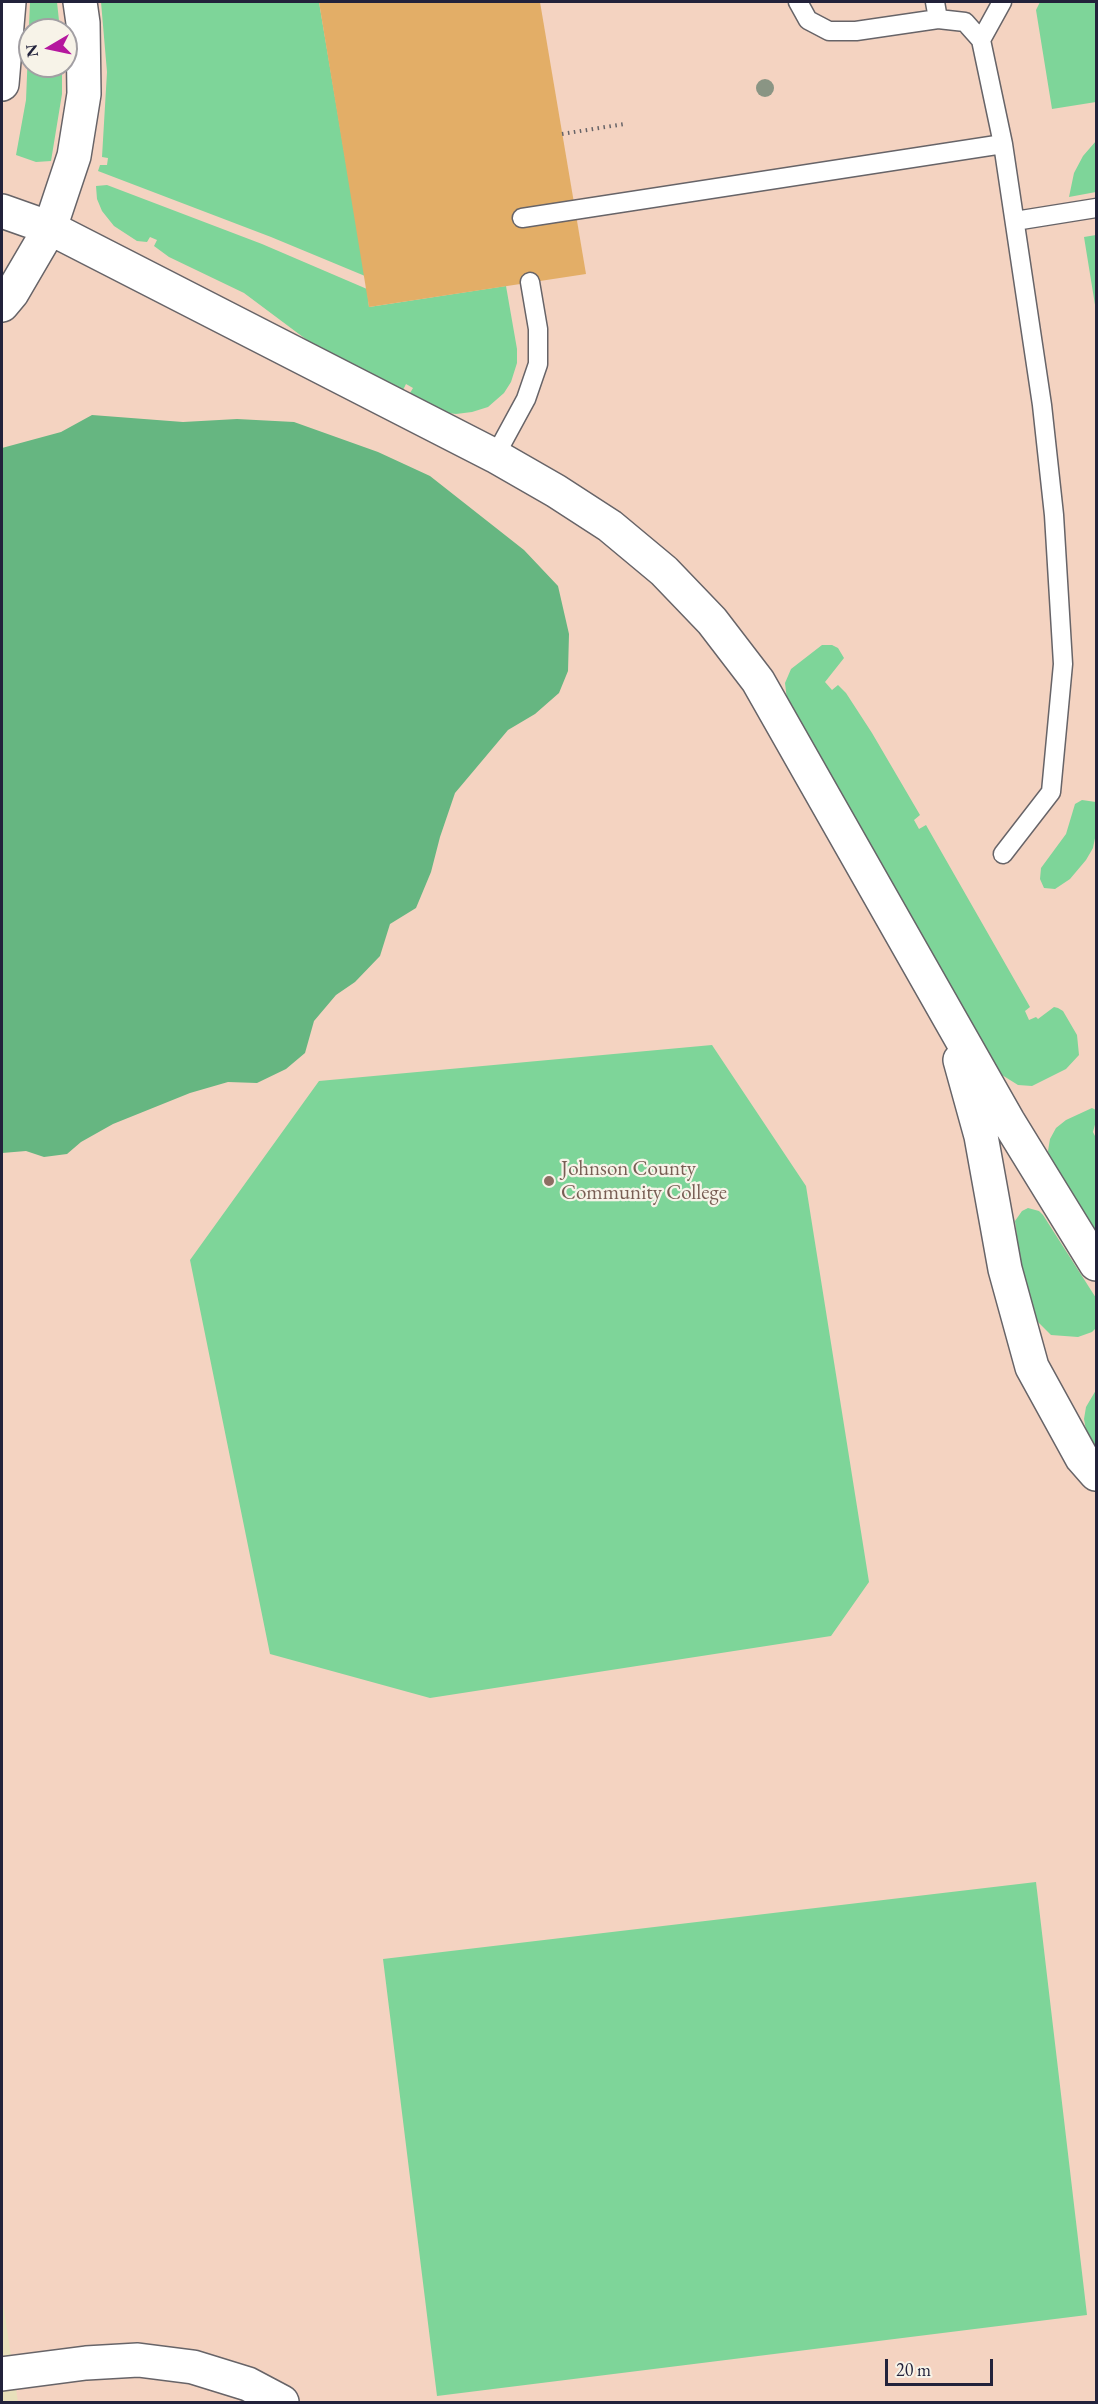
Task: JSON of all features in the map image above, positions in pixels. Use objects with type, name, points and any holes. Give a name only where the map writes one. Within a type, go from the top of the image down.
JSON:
[{"type":"street","points":[[2,84],[9,2]]},
{"type":"street","points":[[2,305],[12,293],[50,228],[74,156],[84,94],[83,23],[80,2]]},
{"type":"street","points":[[2,211],[50,228],[495,456],[556,490],[610,526],[664,571],[712,621],[758,681],[1012,1128],[1096,1264]]},
{"type":"street","points":[[947,1012],[981,1136],[1005,1269],[1032,1367],[1082,1458],[1096,1474]]},
{"type":"street","points":[[2,2374],[86,2363],[138,2361],[193,2367],[248,2384],[282,2403]]},
{"type":"lane","points":[[798,2],[808,20],[828,31],[856,32],[936,10],[965,22],[981,40],[1003,144],[1042,405],[1054,515],[1063,664],[1052,792],[1003,855]]},
{"type":"lane","points":[[981,40],[1002,2]]},
{"type":"lane","points":[[522,218],[1003,144]]},
{"type":"lane","points":[[1015,221],[1096,208]]},
{"type":"lane","points":[[495,456],[526,399],[538,364],[538,329],[530,282]]},
{"type":"path","points":[[562,134],[624,124]]},
{"type":"shaded area","name":"Johnson County Community College","points":[[2,2],[1096,2],[1096,2402],[18,2402],[2,2296]]},
{"type":"green space","points":[[30,2],[57,2],[59,18],[29,18]]},
{"type":"green space","points":[[101,2],[319,2],[365,276],[271,237],[98,171],[100,165],[107,165],[108,158],[102,157],[107,72]]},
{"type":"green space","points":[[1040,2],[1096,2],[1096,102],[1052,109],[1036,10]]},
{"type":"green space","points":[[27,78],[62,78],[62,94],[51,161],[36,162],[16,155],[26,100]]},
{"type":"green space","points":[[1096,141],[1096,192],[1069,197],[1074,173],[1083,156]]},
{"type":"green space","points":[[107,185],[262,244],[367,289],[369,307],[506,286],[517,349],[517,363],[511,382],[504,393],[488,407],[456,414],[427,405],[410,393],[413,388],[406,384],[403,390],[395,390],[323,352],[244,293],[169,257],[154,246],[157,240],[150,237],[147,242],[137,241],[114,226],[102,211],[97,199],[96,186]]},
{"type":"green space","points":[[1096,235],[1096,311],[1084,237]]},
{"type":"green space","points":[[92,415],[183,422],[237,419],[294,422],[378,452],[430,476],[524,550],[558,586],[569,634],[568,671],[559,693],[535,714],[508,730],[455,793],[431,872],[416,908],[390,924],[380,956],[355,982],[336,995],[314,1021],[305,1053],[286,1069],[257,1083],[228,1082],[190,1093],[113,1124],[81,1142],[67,1154],[44,1157],[26,1151],[2,1153],[2,448],[61,432]]},
{"type":"green space","points":[[822,645],[832,645],[838,648],[844,658],[825,682],[832,690],[838,685],[846,693],[872,733],[920,815],[914,820],[919,829],[926,825],[1030,1007],[1025,1011],[1029,1020],[1036,1017],[1038,1019],[1054,1007],[1058,1008],[1063,1011],[1077,1035],[1079,1055],[1066,1069],[1032,1086],[1018,1085],[1002,1075],[926,943],[787,700],[785,683],[791,669]]},
{"type":"green space","points":[[1082,800],[1096,802],[1096,833],[1093,848],[1070,879],[1055,889],[1044,888],[1040,879],[1041,868],[1066,834],[1075,804]]},
{"type":"green space","points":[[712,1045],[806,1186],[869,1582],[831,1636],[430,1698],[270,1654],[190,1260],[319,1081]]},
{"type":"green space","points":[[1092,1108],[1096,1110],[1093,1132],[1096,1138],[1096,1237],[1050,1163],[1048,1151],[1050,1139],[1056,1128],[1066,1120]]},
{"type":"green space","points":[[1028,1208],[1039,1211],[1043,1215],[1096,1298],[1096,1328],[1092,1332],[1078,1337],[1051,1335],[1033,1317],[1024,1289],[1015,1221],[1022,1211]]},
{"type":"green space","points":[[1096,1390],[1096,1449],[1086,1430],[1084,1419],[1086,1407]]},
{"type":"green space","points":[[1036,1882],[1087,2315],[437,2396],[383,1959]]},
{"type":"building","points":[[319,2],[540,2],[586,274],[369,307]]},
{"type":"place","name":"Johnson County Community College","points":[[549,1181]]}]
